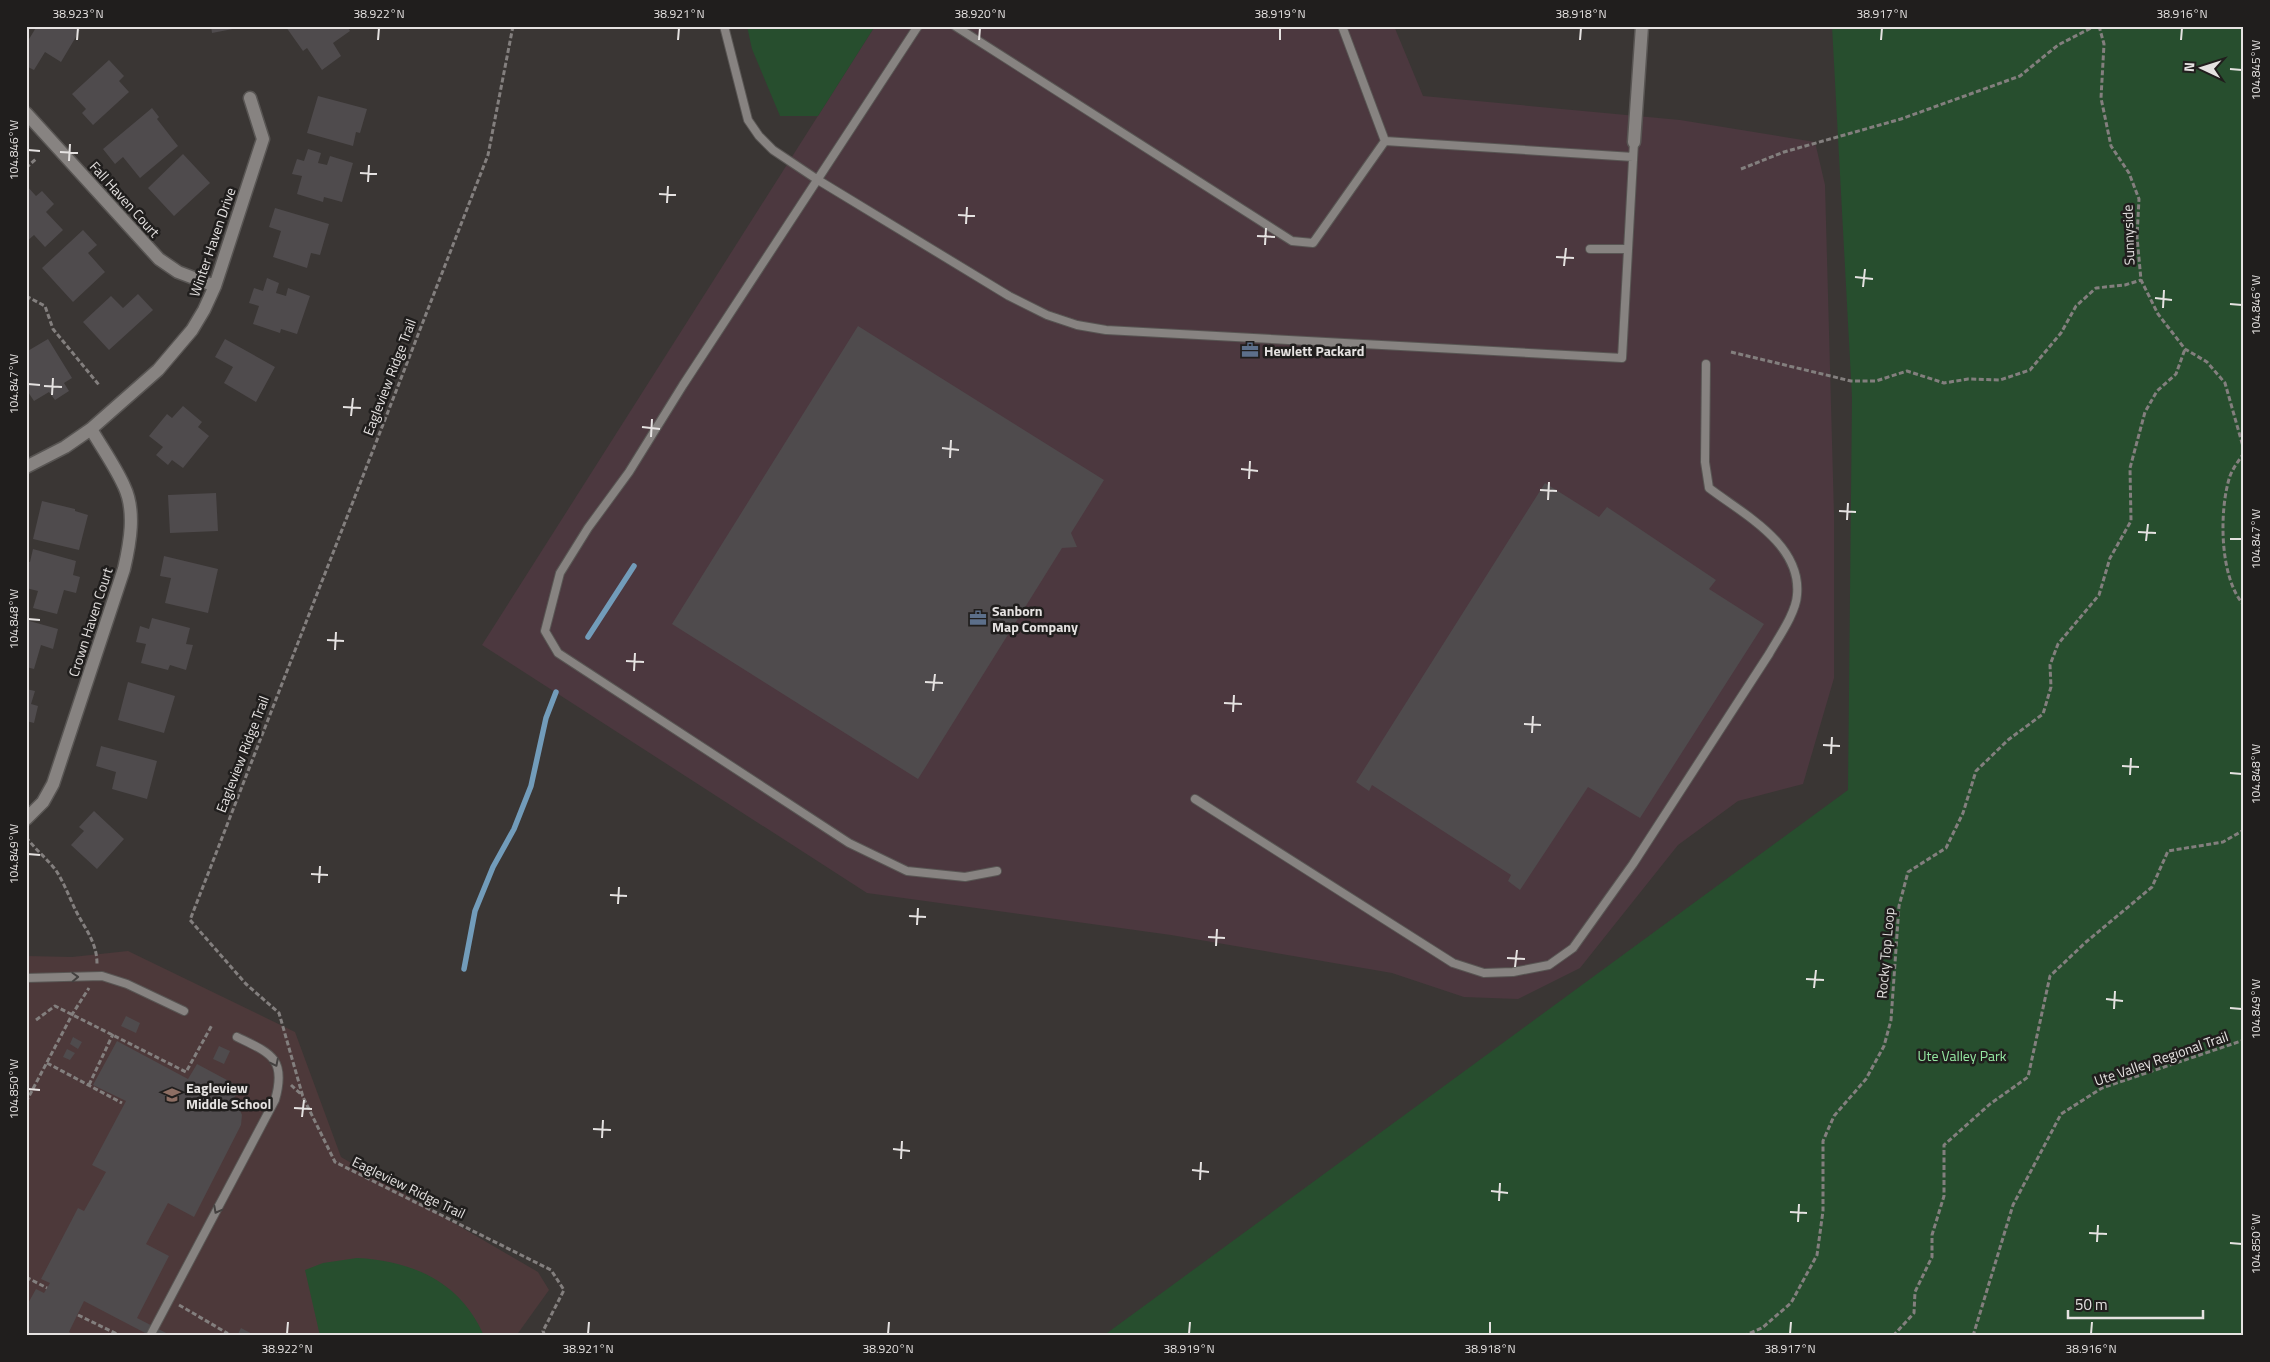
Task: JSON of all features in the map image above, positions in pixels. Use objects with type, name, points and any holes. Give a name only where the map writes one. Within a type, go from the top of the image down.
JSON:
[{"type":"street","points":[[1634,142],[1642,26]]},
{"type":"street","name":"Winter Haven Drive","points":[[26,467],[57,452],[91,429],[158,370],[176,350],[204,310],[215,286],[263,139],[250,98]]},
{"type":"street","name":"Fall Haven Court","points":[[26,113],[159,259],[178,272],[215,286]]},
{"type":"street","name":"Crown Haven Court","points":[[26,819],[38,808],[53,784],[129,548],[130,509],[125,487],[91,429]]},
{"type":"lane","points":[[724,26],[748,120],[759,136],[773,150],[818,180],[1009,296],[1048,315],[1076,325],[1106,330],[1622,358],[1634,142]]},
{"type":"lane","points":[[918,26],[688,377],[629,472],[588,528],[560,573],[545,631],[558,653],[849,842],[907,871],[964,877],[997,871]]},
{"type":"lane","points":[[955,26],[1292,241],[1312,243],[1385,142]]},
{"type":"lane","points":[[1342,26],[1385,142]]},
{"type":"lane","points":[[1385,142],[1633,157]]},
{"type":"lane","points":[[1590,249],[1628,249]]},
{"type":"lane","points":[[1195,799],[1453,963],[1484,973],[1512,972],[1549,965],[1573,948],[1633,864],[1769,654],[1786,625],[1797,596],[1796,572],[1785,552],[1765,531],[1709,488],[1704,462],[1706,364]]},
{"type":"lane","points":[[26,978],[96,976],[127,984],[184,1011]]},
{"type":"lane","points":[[150,1336],[275,1100],[280,1083],[276,1061],[268,1052],[237,1037]]},
{"type":"path","name":"Eagleview Ridge Trail","points":[[513,26],[488,155],[190,920],[246,984],[279,1013],[303,1097],[335,1162],[551,1270],[564,1290],[543,1330],[545,1336]]},
{"type":"path","points":[[1741,169],[1784,152],[1901,119],[2020,76],[2058,45],[2095,26]]},
{"type":"path","name":"Sunnyside","points":[[2099,26],[2104,44],[2101,98],[2111,146],[2129,173],[2139,199],[2137,237],[2141,280],[2158,314],[2185,349]]},
{"type":"path","points":[[26,168],[37,158]]},
{"type":"path","points":[[1731,352],[1851,381],[1876,381],[1907,370],[1944,382],[1968,379],[2000,380],[2030,370],[2061,333],[2076,306],[2096,288],[2125,285],[2141,280]]},
{"type":"path","points":[[26,296],[45,306],[53,329],[99,385]]},
{"type":"path","points":[[2185,349],[2207,362],[2225,383],[2244,452],[2230,474],[2224,500],[2224,558],[2229,580],[2238,598],[2244,605]]},
{"type":"path","name":"Rocky Top Loop","points":[[1743,1336],[1762,1328],[1791,1303],[1817,1255],[1823,1212],[1823,1141],[1834,1116],[1866,1079],[1884,1046],[1891,1020],[1899,906],[1908,872],[1946,848],[1962,813],[1976,771],[2008,740],[2043,714],[2051,687],[2050,665],[2058,644],[2099,595],[2110,558],[2131,520],[2130,468],[2144,412],[2156,391],[2176,374],[2185,349]]},
{"type":"path","points":[[1893,1336],[1914,1313],[1915,1292],[1932,1257],[1932,1235],[1944,1196],[1944,1145],[1990,1104],[2028,1077],[2050,976],[2086,942],[2152,887],[2168,851],[2223,842],[2244,830]]},
{"type":"path","points":[[26,837],[54,868],[90,934],[96,949],[96,976],[73,1014],[26,1102]]},
{"type":"path","points":[[36,1020],[55,1006],[186,1072],[212,1025]]},
{"type":"path","points":[[89,1085],[113,1034]]},
{"type":"path","name":"Ute Valley Regional Trail","points":[[1973,1336],[2013,1205],[2061,1114],[2102,1088],[2244,1040]]},
{"type":"path","points":[[47,1063],[122,1103]]},
{"type":"path","points":[[280,1083],[292,1085],[303,1097]]},
{"type":"path","points":[[26,1277],[47,1288]]},
{"type":"path","points":[[169,1300],[228,1333],[226,1336]]},
{"type":"path","points":[[78,1315],[121,1336]]},
{"type":"shaded area","name":"Hewlett Packard","points":[[875,26],[1394,26],[1423,96],[1680,120],[1815,142],[1825,185],[1834,515],[1834,678],[1803,784],[1738,801],[1678,845],[1580,968],[1518,999],[1464,997],[1392,973],[1171,935],[867,893],[482,645]]},
{"type":"shaded area","name":"Eagleview Middle School","points":[[128,951],[295,1032],[341,1157],[538,1272],[549,1290],[516,1336],[26,1336],[26,956],[72,957]]},
{"type":"green space","points":[[747,26],[875,26],[818,116],[780,116],[752,49]]},
{"type":"green space","name":"Ute Valley Park","points":[[1832,26],[2244,26],[2244,1336],[1103,1336],[1848,790],[1852,397]]},
{"type":"green space","points":[[357,1258],[397,1264],[433,1278],[462,1301],[474,1317],[484,1336],[320,1336],[305,1270],[323,1263]]},
{"type":"building","points":[[37,26],[74,26],[80,30],[61,62],[45,52],[34,70],[26,66],[26,44]]},
{"type":"building","points":[[211,26],[243,26],[243,27],[212,33]]},
{"type":"building","points":[[287,26],[347,26],[350,31],[333,43],[341,56],[322,70],[307,48],[303,51]]},
{"type":"building","points":[[109,60],[124,76],[119,81],[129,92],[93,125],[82,113],[86,109],[72,94]]},
{"type":"building","points":[[318,96],[367,109],[360,133],[356,132],[353,146],[307,133]]},
{"type":"building","points":[[152,108],[159,117],[157,119],[178,146],[140,178],[123,157],[115,164],[103,149]]},
{"type":"building","points":[[308,149],[321,153],[318,163],[327,165],[330,156],[353,163],[342,202],[324,197],[323,202],[297,194],[302,176],[292,174],[297,159],[304,161]]},
{"type":"building","points":[[183,154],[210,183],[174,216],[148,188]]},
{"type":"building","points":[[26,185],[36,196],[42,191],[54,204],[46,212],[63,230],[45,247],[34,235],[26,242]]},
{"type":"building","points":[[275,208],[329,224],[320,255],[311,253],[307,268],[273,257],[281,231],[269,227]]},
{"type":"building","points":[[83,230],[97,245],[88,253],[105,272],[73,302],[42,268]]},
{"type":"building","points":[[267,278],[279,283],[276,293],[286,296],[288,288],[310,296],[297,334],[281,329],[280,333],[253,324],[259,306],[249,303],[254,288],[263,291]]},
{"type":"building","points":[[138,294],[153,310],[109,350],[83,322],[111,296],[123,308]]},
{"type":"building","points":[[858,326],[1104,480],[1071,533],[1077,547],[1062,548],[918,779],[672,624]]},
{"type":"building","points":[[48,339],[72,378],[64,383],[69,391],[55,400],[49,392],[34,401],[26,389],[26,352]]},
{"type":"building","points":[[225,339],[275,367],[256,402],[224,383],[233,367],[215,357]]},
{"type":"building","points":[[183,406],[202,422],[198,427],[209,436],[183,468],[172,460],[168,465],[156,455],[163,447],[149,436],[167,414],[172,418]]},
{"type":"building","points":[[1545,483],[1599,517],[1607,507],[1716,580],[1709,589],[1764,624],[1640,818],[1588,787],[1520,890],[1508,881],[1511,875],[1372,785],[1369,791],[1356,782]]},
{"type":"building","points":[[216,493],[218,531],[170,533],[168,495]]},
{"type":"building","points":[[42,501],[75,509],[75,511],[88,515],[79,550],[33,539]]},
{"type":"building","points":[[33,549],[76,561],[73,575],[80,577],[76,593],[64,590],[57,614],[33,608],[38,591],[26,588],[26,562],[30,562]]},
{"type":"building","points":[[164,556],[218,569],[208,613],[165,603],[171,578],[160,576]]},
{"type":"building","points":[[152,618],[190,628],[186,644],[193,645],[186,670],[170,665],[168,670],[141,663],[146,644],[136,642],[140,626],[149,629]]},
{"type":"building","points":[[26,620],[58,629],[53,649],[41,645],[34,669],[26,667]]},
{"type":"building","points":[[128,682],[175,696],[164,733],[118,720]]},
{"type":"building","points":[[26,689],[35,691],[31,704],[38,706],[34,723],[26,721]]},
{"type":"building","points":[[101,746],[157,761],[147,799],[112,789],[116,772],[96,766]]},
{"type":"building","points":[[94,811],[124,839],[97,869],[71,845],[84,831],[79,827]]},
{"type":"building","points":[[126,1016],[140,1023],[136,1033],[121,1026]]},
{"type":"building","points":[[73,1037],[82,1042],[78,1049],[70,1044]]},
{"type":"building","points":[[117,1041],[188,1079],[197,1064],[240,1087],[231,1104],[239,1108],[242,1115],[241,1125],[194,1217],[168,1203],[146,1244],[169,1256],[137,1318],[172,1336],[151,1336],[84,1301],[69,1332],[76,1336],[26,1336],[26,1307],[36,1289],[44,1293],[50,1283],[41,1279],[78,1208],[84,1211],[106,1172],[92,1165],[126,1101],[93,1085]]},
{"type":"building","points":[[219,1046],[230,1051],[224,1064],[213,1059]]},
{"type":"building","points":[[67,1049],[75,1053],[70,1060],[63,1057]]},
{"type":"building","points":[[241,1328],[256,1336],[237,1336]]},
{"type":"waterway","points":[[588,637],[634,566]]},
{"type":"waterway","points":[[464,969],[475,911],[493,867],[514,829],[531,786],[546,718],[556,692]]},
{"type":"place","name":"Hewlett Packard","points":[[1250,350]]},
{"type":"place","name":"Sanborn Map Company","points":[[978,618]]},
{"type":"place","name":"Eagleview Middle School","points":[[172,1095]]}]
